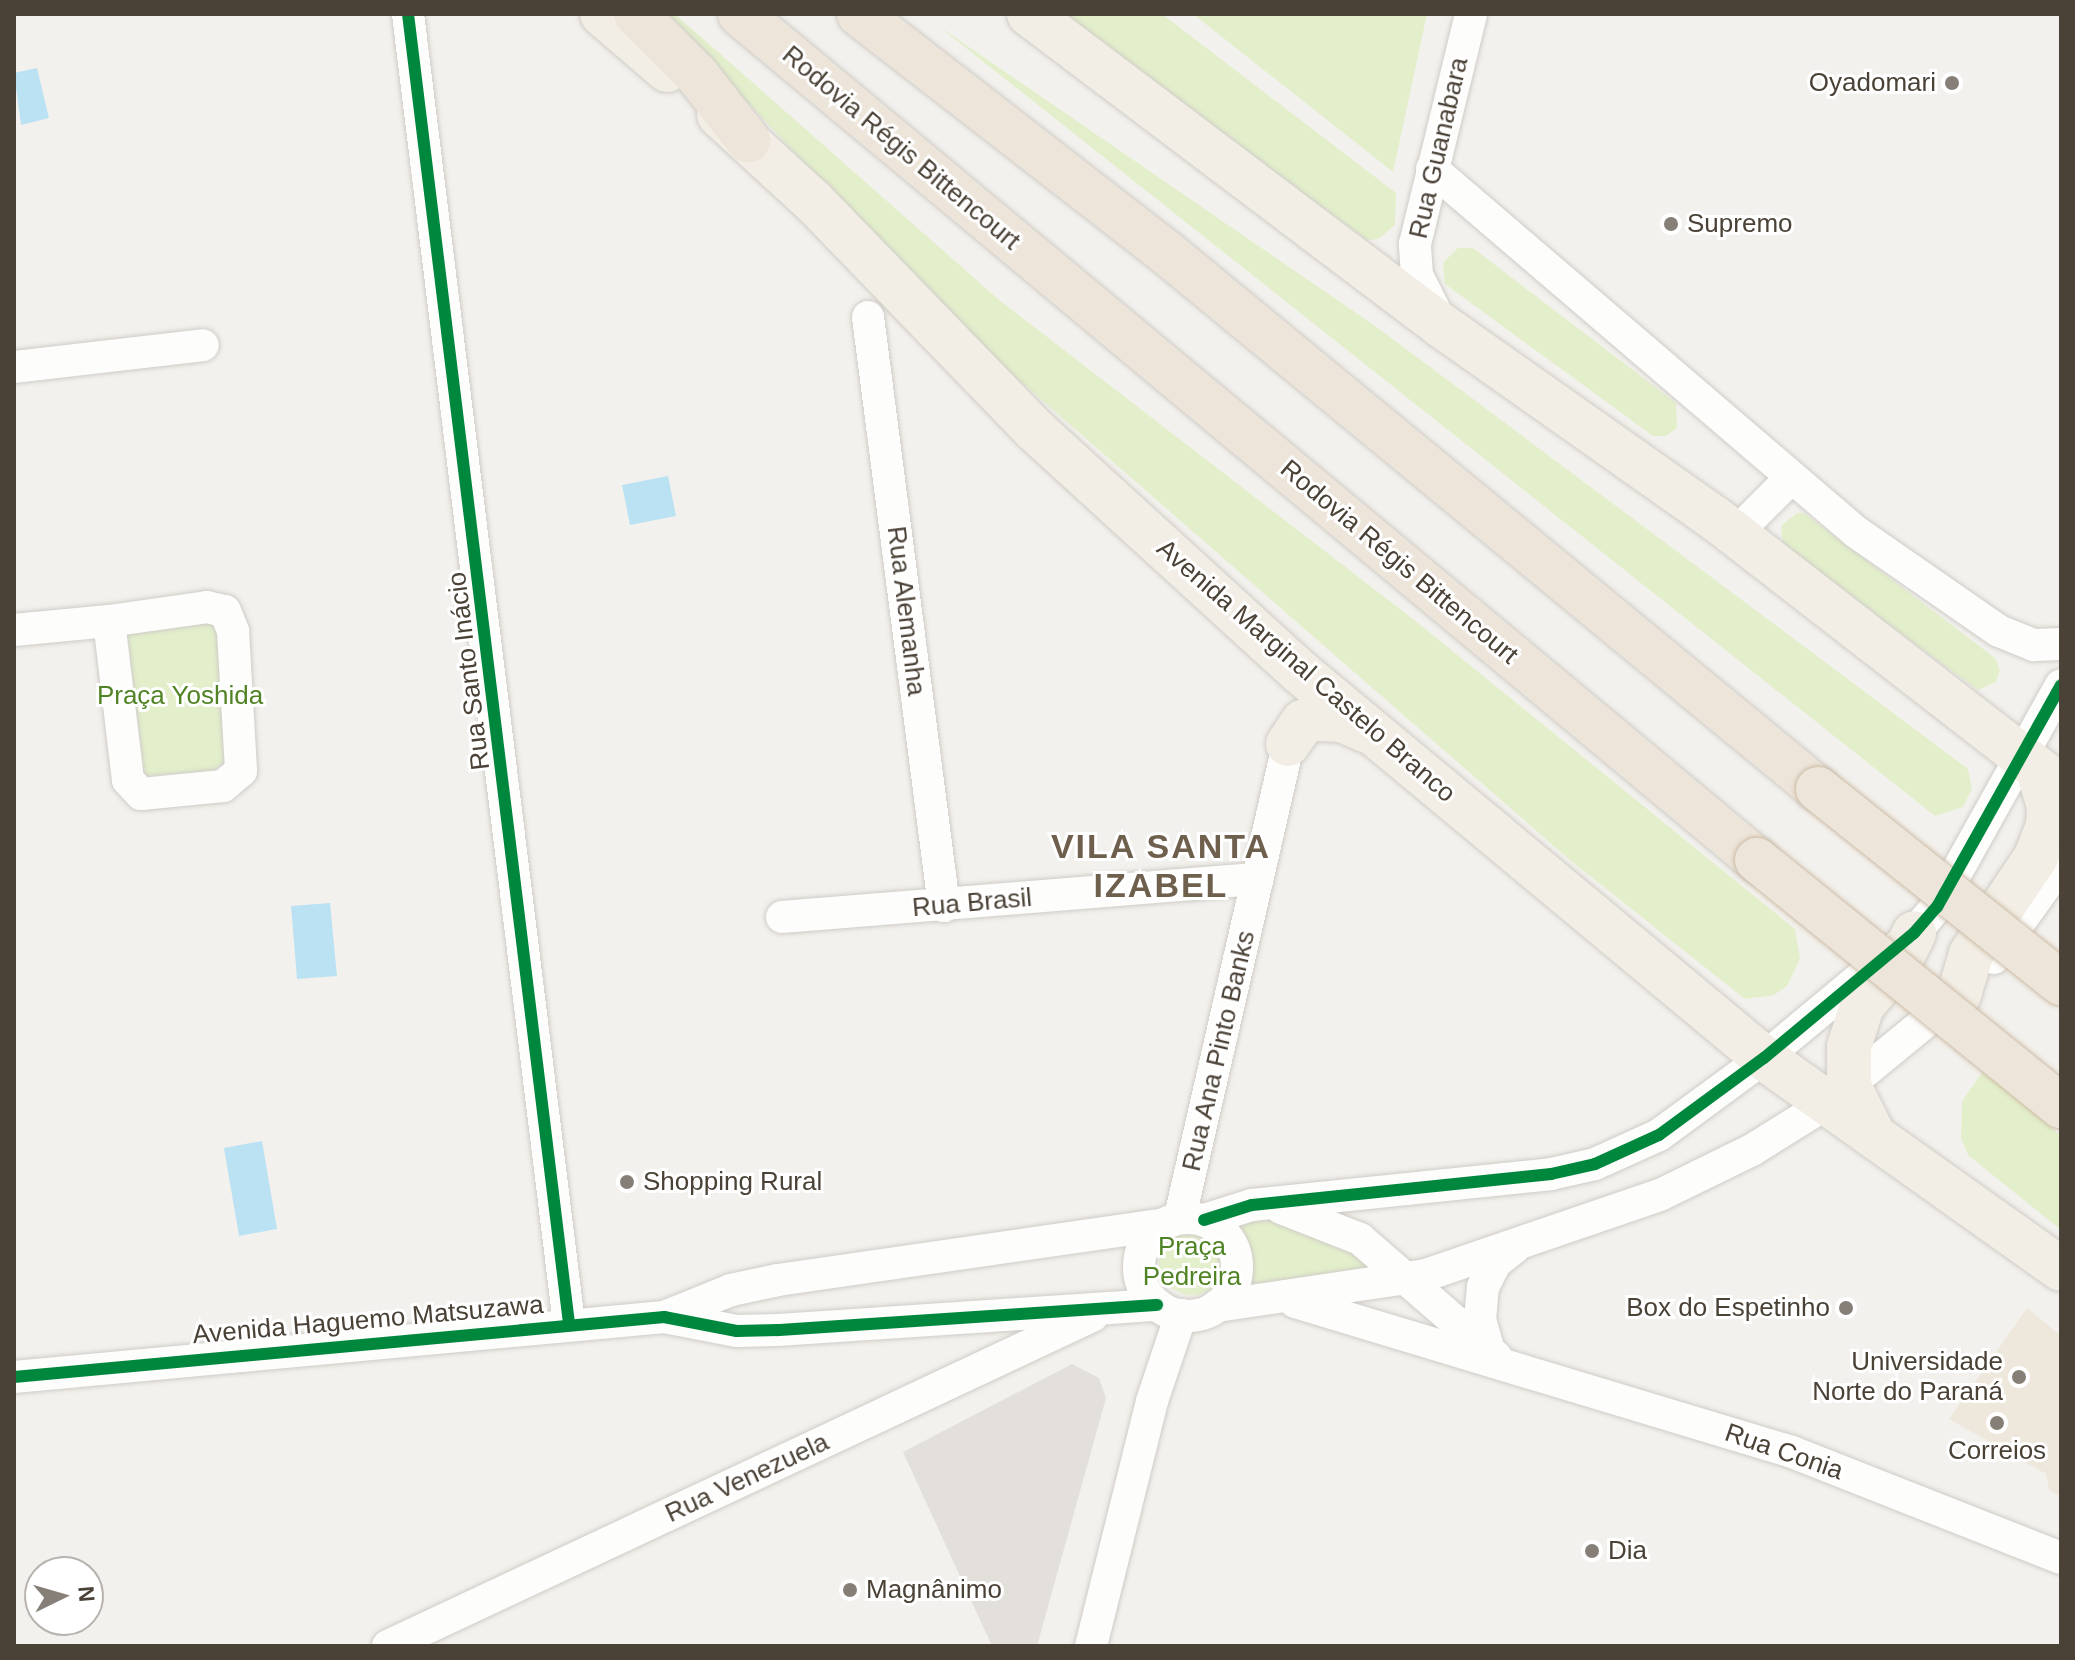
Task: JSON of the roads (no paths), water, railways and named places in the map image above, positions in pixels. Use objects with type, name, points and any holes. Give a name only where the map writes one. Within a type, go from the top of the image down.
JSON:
[{"type":"highway","points":[[636,14],[697,75],[748,140]]},
{"type":"highway","name":"Rodovia Régis Bittencourt","points":[[740,14],[1757,860],[2061,1106]]},
{"type":"highway","points":[[859,14],[1179,263],[1818,789],[2061,983]]},
{"type":"main road","name":"Avenida Marginal Castelo Branco","points":[[602,14],[748,140],[1035,430],[1274,649],[1764,1058],[1836,1096],[1882,1146],[2061,1269]]},
{"type":"main road","points":[[1029,14],[1442,326],[1735,534],[2040,771],[2049,806],[2044,840],[1971,954],[1959,995]]},
{"type":"main road","points":[[1274,649],[1293,690],[1288,744]]},
{"type":"main road","points":[[1288,744],[1303,722],[1316,719],[1353,723],[1378,737]]},
{"type":"main road","points":[[1836,1096],[1862,1006],[1900,961],[1914,933]]},
{"type":"street","name":"Rua Santo Inácio","points":[[408,14],[569,1323]]},
{"type":"street","name":"Rua Guanabara","points":[[1442,326],[1414,256],[1432,169],[1471,14]]},
{"type":"street","points":[[1432,169],[1727,418],[1791,478],[1856,532],[1999,631],[2034,645],[2061,644]]},
{"type":"street","name":"Rua Alemanha","points":[[868,317],[944,906]]},
{"type":"street","points":[[14,367],[203,345]]},
{"type":"street","points":[[1735,534],[1791,478]]},
{"type":"street","points":[[14,630],[207,607],[228,616],[244,753],[234,781],[153,794],[141,794],[129,785],[109,621]]},
{"type":"street","name":"Avenida Haguemo Matsuzawa","points":[[664,1317],[731,1290],[778,1280],[1182,1221],[1252,1205],[1551,1174],[1595,1164],[1659,1135],[1764,1058],[1914,933],[2040,771],[2061,685]]},
{"type":"street","name":"Rua Ana Pinto Banks","points":[[1182,1221],[1288,744]]},
{"type":"street","points":[[1169,1310],[1283,1299],[1409,1279],[1660,1195],[1752,1150],[1836,1096],[1959,995],[2019,929],[2061,864]]},
{"type":"street","name":"Rua Brasil","points":[[782,917],[1257,879]]},
{"type":"street","name":"Rua Conia","points":[[1252,1205],[1290,1210],[1343,1229],[1409,1279],[1495,1356]]},
{"type":"street","points":[[1169,1310],[1140,1280],[1138,1265],[1141,1249],[1182,1221],[1228,1238],[1235,1252],[1234,1282],[1217,1306]]},
{"type":"street","points":[[1495,1356],[1480,1320],[1483,1287],[1495,1263],[1519,1244]]},
{"type":"street","name":"Rua Conia","points":[[1283,1299],[1495,1356],[1792,1452],[2061,1558]]},
{"type":"street","name":"Avenida Haguemo Matsuzawa","points":[[14,1377],[569,1323],[664,1317],[737,1331],[1105,1310],[1169,1310]]},
{"type":"street","name":"Rua Venezuela","points":[[388,1646],[1105,1310]]},
{"type":"street","points":[[1091,1646],[1158,1376],[1169,1310]]},
{"type":"water","points":[[37,68],[49,118],[21,125],[14,73]]},
{"type":"water","points":[[668,476],[676,516],[630,525],[622,485]]},
{"type":"water","points":[[330,903],[337,976],[297,979],[291,906]]},
{"type":"water","points":[[262,1141],[277,1229],[239,1236],[224,1148]]},
{"type":"place","name":"Oyadomari","points":[[1952,83]]},
{"type":"place","name":"Supremo","points":[[1671,224]]},
{"type":"place","name":"Shopping Rural","points":[[627,1182]]},
{"type":"place","name":"Box do Espetinho","points":[[1846,1308]]},
{"type":"place","name":"Universidade Norte do Paraná","points":[[2019,1377]]},
{"type":"place","name":"Correios","points":[[1997,1423]]},
{"type":"place","name":"Dia","points":[[1592,1551]]},
{"type":"place","name":"Magnânimo","points":[[850,1590]]},
{"type":"district","name":"VILA SANTA IZABEL","points":[[1161,866]]},
{"type":"park label","name":"Praça Yoshida","points":[[180,696]]},
{"type":"park label","name":"Praça Pedreira","points":[[1192,1262]]}]
